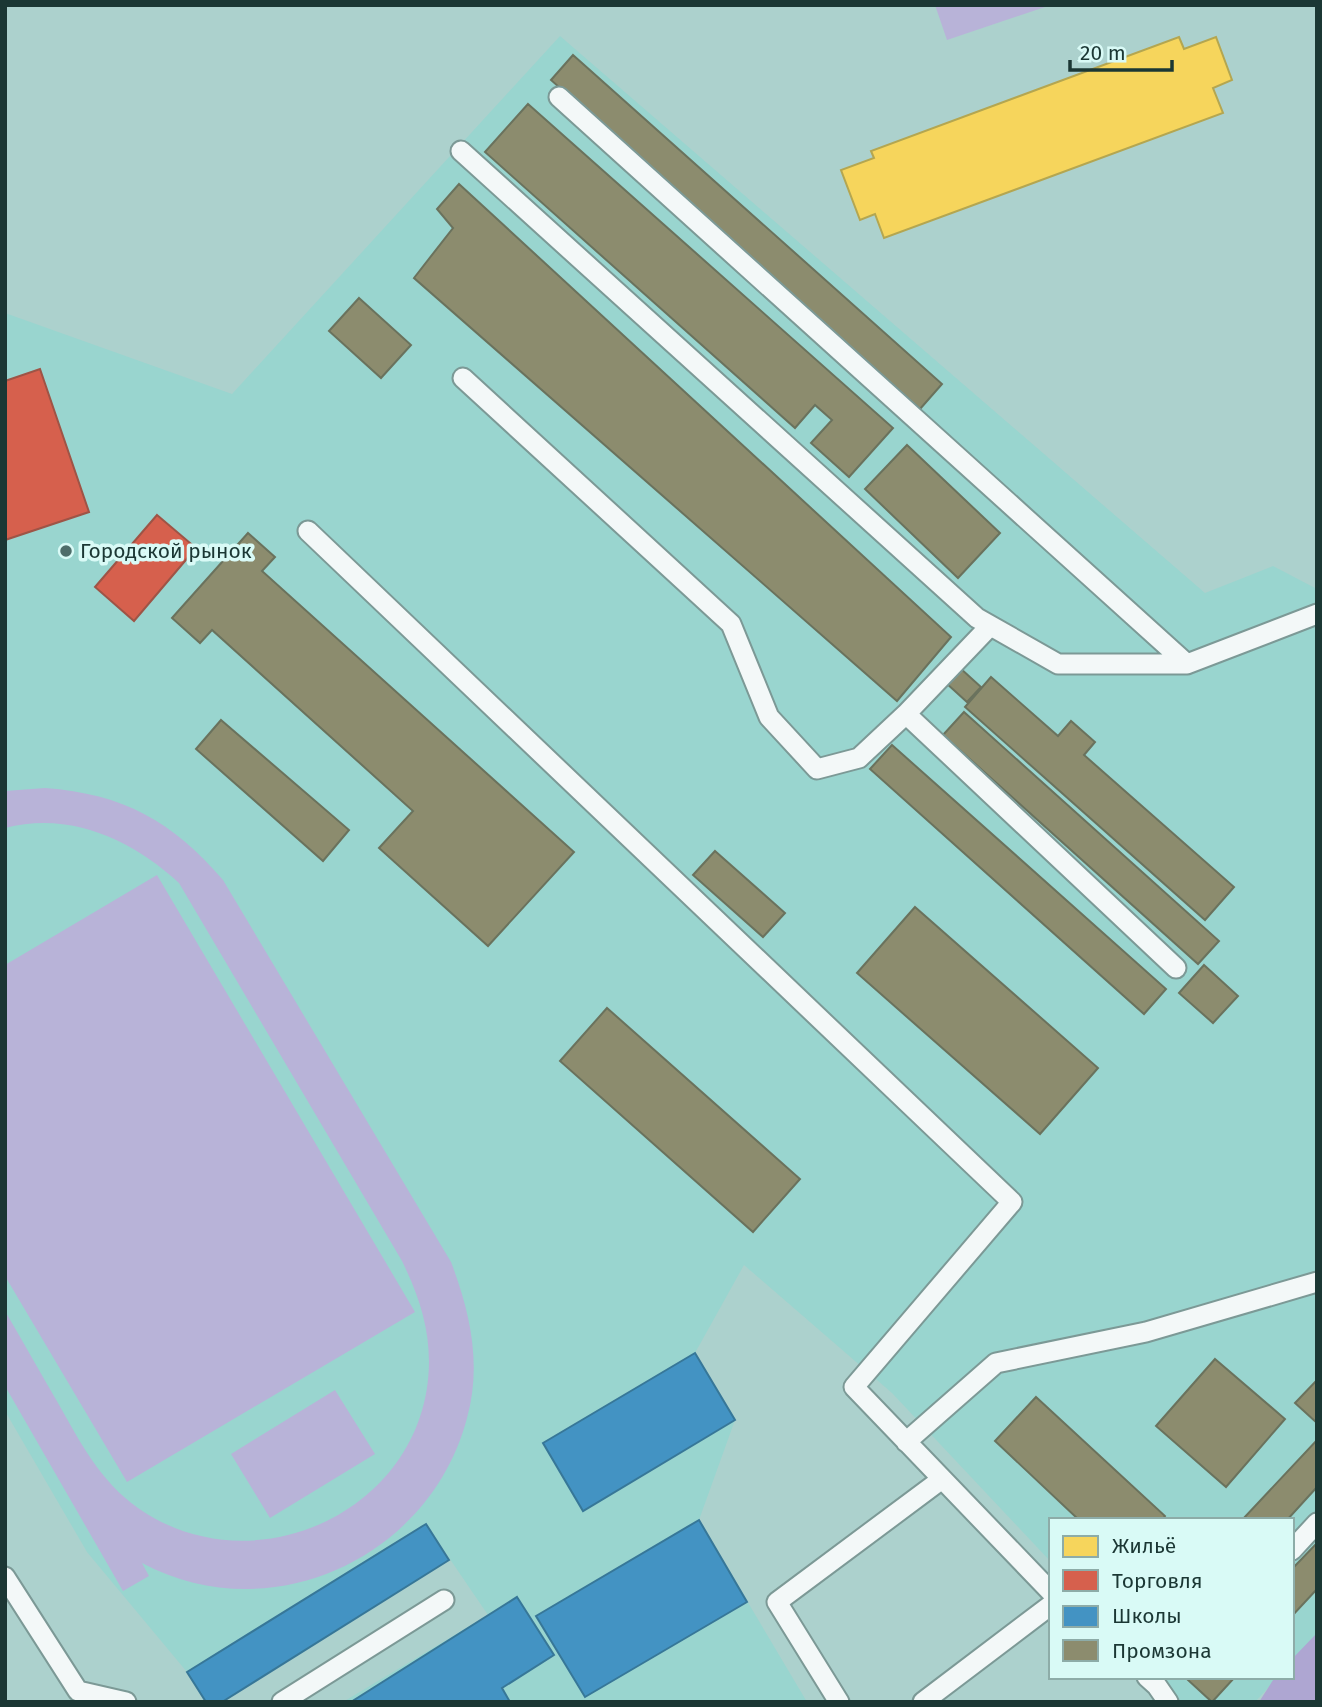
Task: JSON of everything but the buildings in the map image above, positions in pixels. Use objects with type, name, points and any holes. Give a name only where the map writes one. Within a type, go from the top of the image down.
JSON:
[{"type":"lane","points":[[559,97],[1187,664]]},
{"type":"lane","points":[[461,151],[976,618],[1058,664],[1187,664],[1317,614]]},
{"type":"lane","points":[[463,377],[731,624],[769,716],[817,769],[859,758],[906,714],[990,626]]},
{"type":"lane","points":[[308,531],[1012,1202],[854,1387],[1049,1590]]},
{"type":"lane","points":[[906,714],[1176,968]]},
{"type":"lane","points":[[906,1442],[996,1363],[1146,1332],[1317,1282]]},
{"type":"lane","points":[[839,1702],[777,1602],[942,1479]]},
{"type":"lane","points":[[1294,1548],[1317,1524]]},
{"type":"lane","points":[[5,1577],[78,1691],[126,1702]]},
{"type":"lane","points":[[282,1702],[444,1600]]},
{"type":"lane","points":[[923,1702],[1049,1607]]},
{"type":"lane","points":[[1149,1679],[1168,1702]]},
{"type":"shaded area","points":[[935,5],[1051,5],[947,40]]},
{"type":"shaded area","points":[[560,36],[1205,593],[1273,566],[1317,589],[1317,1635],[1294,1660],[1294,1518],[1049,1518],[1049,1560],[892,1393],[744,1265],[695,1353],[735,1420],[699,1520],[807,1702],[343,1702],[488,1615],[426,1524],[187,1672],[87,1552],[5,1411],[5,313],[232,394]]},
{"type":"shaded area","points":[[45,788],[99,797],[145,814],[185,842],[223,880],[451,1262],[464,1300],[472,1338],[474,1378],[467,1418],[448,1467],[419,1509],[382,1543],[339,1568],[292,1584],[242,1589],[192,1582],[142,1563],[149,1576],[123,1591],[5,1386],[5,1311],[83,1446],[113,1486],[138,1508],[184,1531],[233,1540],[281,1537],[327,1521],[367,1494],[400,1458],[421,1414],[429,1362],[422,1310],[402,1261],[179,883],[141,854],[99,833],[53,823],[5,828],[5,791]]},
{"type":"shaded area","points":[[157,875],[415,1312],[127,1482],[5,1276],[5,965]]},
{"type":"shaded area","points":[[335,1390],[375,1454],[270,1518],[231,1454]]},
{"type":"shaded area","points":[[1317,1633],[1317,1702],[1259,1702],[1274,1679],[1294,1679],[1294,1657]]},
{"type":"shaded area","points":[[1161,1679],[1276,1679],[1255,1702],[1182,1702]]},
{"type":"place","name":"Городской рынок","points":[[66,551]]}]
